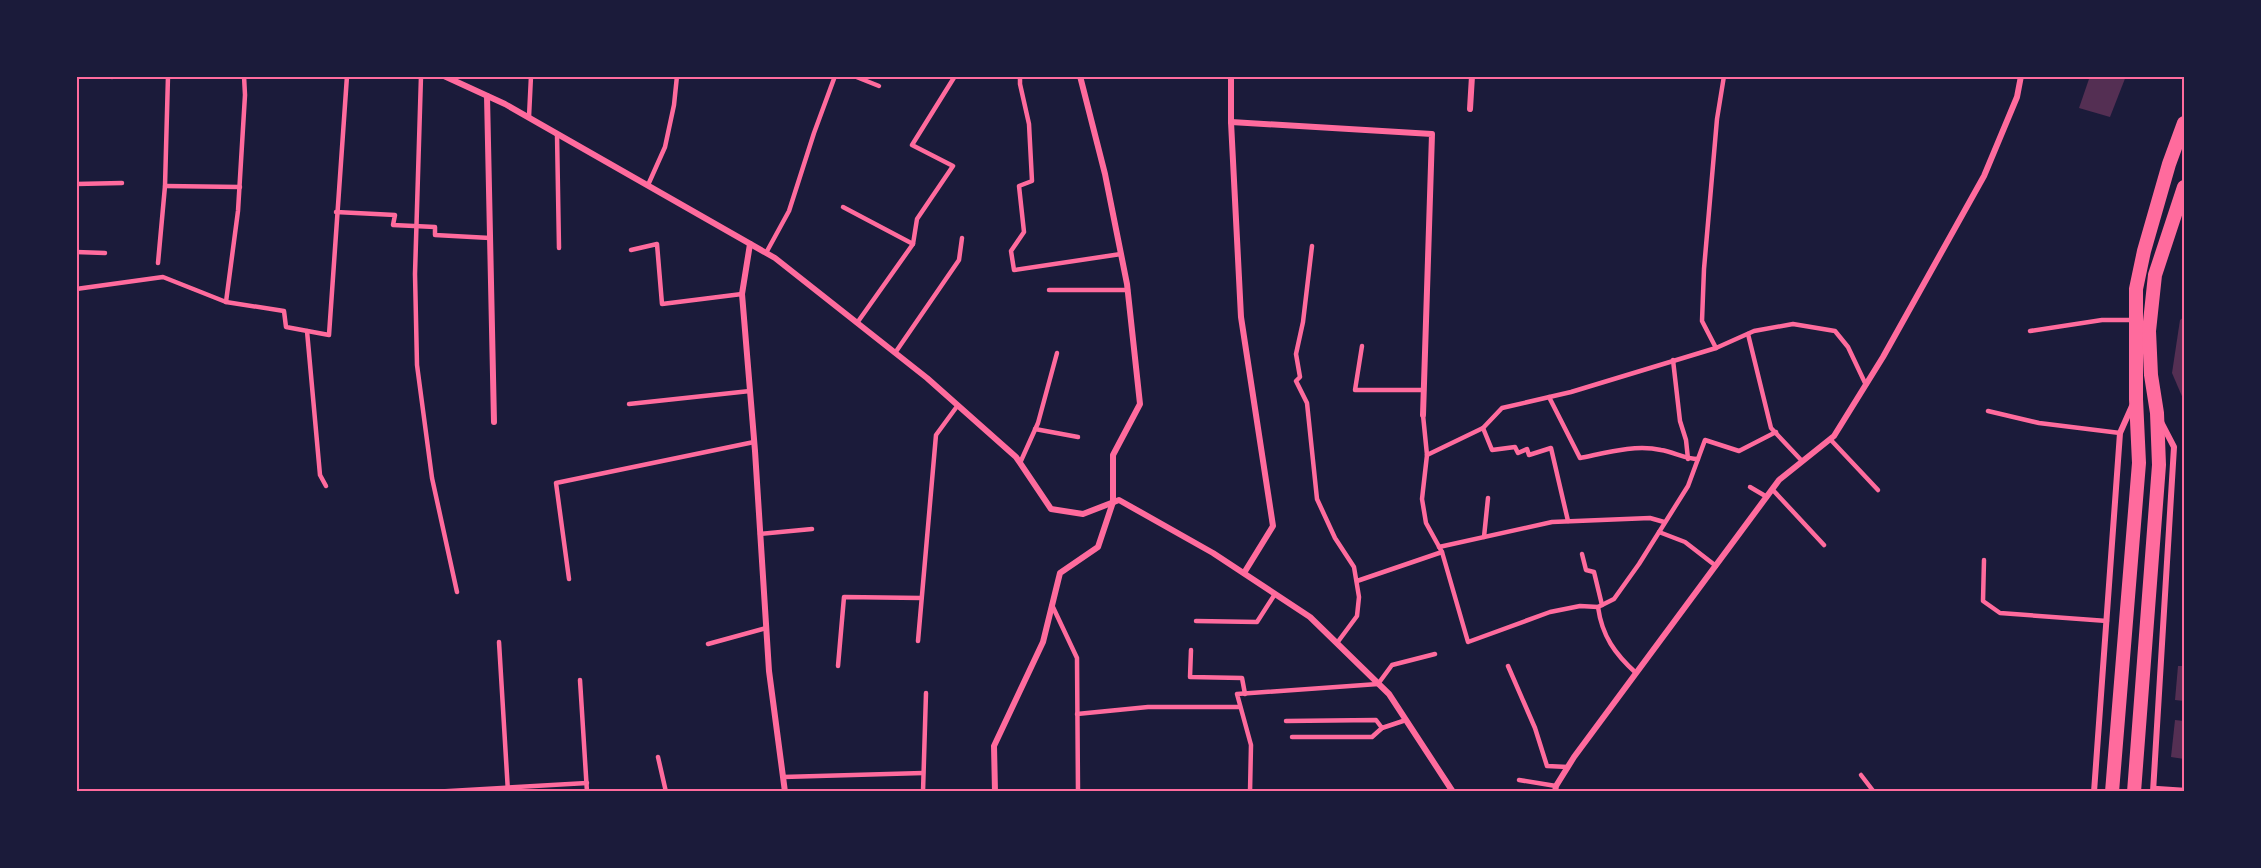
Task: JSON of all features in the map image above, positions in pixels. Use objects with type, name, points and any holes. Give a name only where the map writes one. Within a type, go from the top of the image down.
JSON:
[{"type":"main road","points":[[2112,792],[2139,463],[2136,399],[2136,289],[2144,250],[2169,164],[2184,123]]},
{"type":"main road","points":[[2134,792],[2159,465],[2157,413],[2151,375],[2149,331],[2155,276],[2184,187]]},
{"type":"street","points":[[444,76],[455,79],[529,117],[766,253],[895,353],[1016,457],[1051,509],[1083,514],[1119,500],[1213,553],[1310,616],[1389,694],[1453,792]]},
{"type":"street","points":[[995,792],[994,746],[1043,642],[1060,573],[1098,547],[1113,502],[1113,455],[1140,404],[1128,290],[1105,174],[1080,76]]},
{"type":"street","points":[[1231,76],[1231,122],[1241,317],[1273,526],[1244,573]]},
{"type":"street","points":[[1470,110],[1472,76]]},
{"type":"street","points":[[1556,789],[1568,767],[1772,489],[1779,480],[1830,439],[1866,385],[1984,176],[2017,97],[2021,76]]},
{"type":"street","points":[[487,96],[494,422]]},
{"type":"street","points":[[1231,122],[1432,134],[1423,415]]},
{"type":"street","points":[[750,244],[742,294],[769,671],[786,792]]},
{"type":"street","points":[[2094,792],[2120,433],[2136,399]]},
{"type":"street","points":[[2154,790],[2174,447],[2157,413]]},
{"type":"lane","points":[[158,263],[165,186],[168,76]]},
{"type":"lane","points":[[226,302],[240,187],[244,76]]},
{"type":"lane","points":[[76,289],[163,277],[226,302],[284,311],[286,327],[329,335],[347,76]]},
{"type":"lane","points":[[421,76],[415,274],[417,365],[432,478],[457,591]]},
{"type":"lane","points":[[529,117],[531,76]]},
{"type":"lane","points":[[648,185],[665,147],[674,105],[677,76]]},
{"type":"lane","points":[[766,253],[789,211],[835,76]]},
{"type":"lane","points":[[854,76],[879,86]]},
{"type":"lane","points":[[856,323],[913,244],[917,219],[953,166],[912,145],[955,76]]},
{"type":"lane","points":[[1020,76],[1029,124],[1032,181],[1019,186],[1023,232],[1011,251],[1014,270],[1121,254]]},
{"type":"lane","points":[[1716,348],[1702,321],[1704,269],[1717,119],[1724,76]]},
{"type":"lane","points":[[558,134],[559,248]]},
{"type":"lane","points":[[76,184],[122,183]]},
{"type":"lane","points":[[165,186],[240,187]]},
{"type":"lane","points":[[843,207],[913,244]]},
{"type":"lane","points":[[336,212],[395,215],[393,225],[435,227],[435,236],[490,238]]},
{"type":"lane","points":[[895,353],[958,260],[962,238]]},
{"type":"lane","points":[[631,250],[657,244],[662,304],[742,294]]},
{"type":"lane","points":[[1312,246],[1296,354],[1300,377],[1296,381],[1307,403],[1317,499],[1335,538],[1354,567],[1359,597],[1357,616],[1337,643]]},
{"type":"lane","points":[[76,252],[105,254]]},
{"type":"lane","points":[[1049,290],[1128,290]]},
{"type":"lane","points":[[2030,332],[2102,320],[2135,320]]},
{"type":"lane","points":[[1427,455],[1483,428],[1502,408],[1549,397],[1716,348],[1748,334],[1793,324],[1835,331],[1848,347],[1866,385]]},
{"type":"lane","points":[[307,331],[320,475],[326,486]]},
{"type":"lane","points":[[1748,334],[1772,428],[1802,461]]},
{"type":"lane","points":[[1362,346],[1355,390],[1424,390]]},
{"type":"lane","points":[[1020,463],[1035,429],[1057,353]]},
{"type":"lane","points":[[1673,360],[1680,421],[1686,440],[1688,459]]},
{"type":"lane","points":[[629,404],[750,391]]},
{"type":"lane","points":[[1549,397],[1580,458],[1636,449],[1660,449],[1688,459],[1698,459]]},
{"type":"lane","points":[[918,641],[936,435],[958,405]]},
{"type":"lane","points":[[1988,411],[2039,423],[2120,433]]},
{"type":"lane","points":[[1423,415],[1427,455],[1422,499],[1426,523],[1441,549],[1468,642],[1550,612],[1580,606],[1600,606],[1614,599],[1688,486],[1705,440],[1739,451],[1776,432]]},
{"type":"lane","points":[[1483,428],[1492,450],[1515,447],[1518,453],[1527,449],[1529,455],[1551,448],[1568,521]]},
{"type":"lane","points":[[1035,429],[1078,437]]},
{"type":"lane","points":[[1830,439],[1878,490]]},
{"type":"lane","points":[[569,579],[556,483],[754,442]]},
{"type":"lane","points":[[1750,488],[1767,496]]},
{"type":"lane","points":[[1772,489],[1824,545]]},
{"type":"lane","points":[[1484,537],[1488,498]]},
{"type":"lane","points":[[1357,581],[1441,549],[1552,522],[1650,518],[1664,522]]},
{"type":"lane","points":[[760,534],[812,529]]},
{"type":"lane","points":[[1659,532],[1685,542],[1716,566]]},
{"type":"lane","points":[[1582,554],[1586,570],[1594,572],[1600,606],[1600,624],[1617,656],[1636,674]]},
{"type":"lane","points":[[1984,560],[1983,601],[2000,613],[2107,621]]},
{"type":"lane","points":[[1196,621],[1257,622],[1275,594]]},
{"type":"lane","points":[[838,666],[844,597],[921,598]]},
{"type":"lane","points":[[1052,605],[1077,658],[1078,792]]},
{"type":"lane","points":[[708,644],[766,628]]},
{"type":"lane","points":[[499,642],[508,789]]},
{"type":"lane","points":[[1191,650],[1190,677],[1242,678],[1245,694]]},
{"type":"lane","points":[[1250,792],[1251,745],[1237,694],[1378,684],[1392,665],[1435,654]]},
{"type":"lane","points":[[1508,666],[1536,728],[1546,766],[1568,767]]},
{"type":"lane","points":[[580,680],[587,792]]},
{"type":"lane","points":[[922,792],[926,693]]},
{"type":"lane","points":[[1077,714],[1148,707],[1240,707]]},
{"type":"lane","points":[[1286,721],[1376,720],[1382,728]]},
{"type":"lane","points":[[1292,737],[1372,737],[1382,728],[1406,720]]},
{"type":"lane","points":[[658,757],[666,792]]},
{"type":"lane","points":[[783,777],[923,773]]},
{"type":"lane","points":[[1861,775],[1874,792]]},
{"type":"lane","points":[[1519,780],[1556,789]]},
{"type":"lane","points":[[432,792],[587,783]]},
{"type":"lane","points":[[2154,790],[2184,790]]},
{"type":"building","points":[[2090,76],[2126,76],[2110,117],[2079,108]]},
{"type":"building","points":[[2184,317],[2184,401],[2172,373],[2180,320]]},
{"type":"building","points":[[2178,666],[2184,666],[2184,701],[2175,700]]},
{"type":"building","points":[[2175,720],[2184,721],[2184,759],[2171,757]]}]
